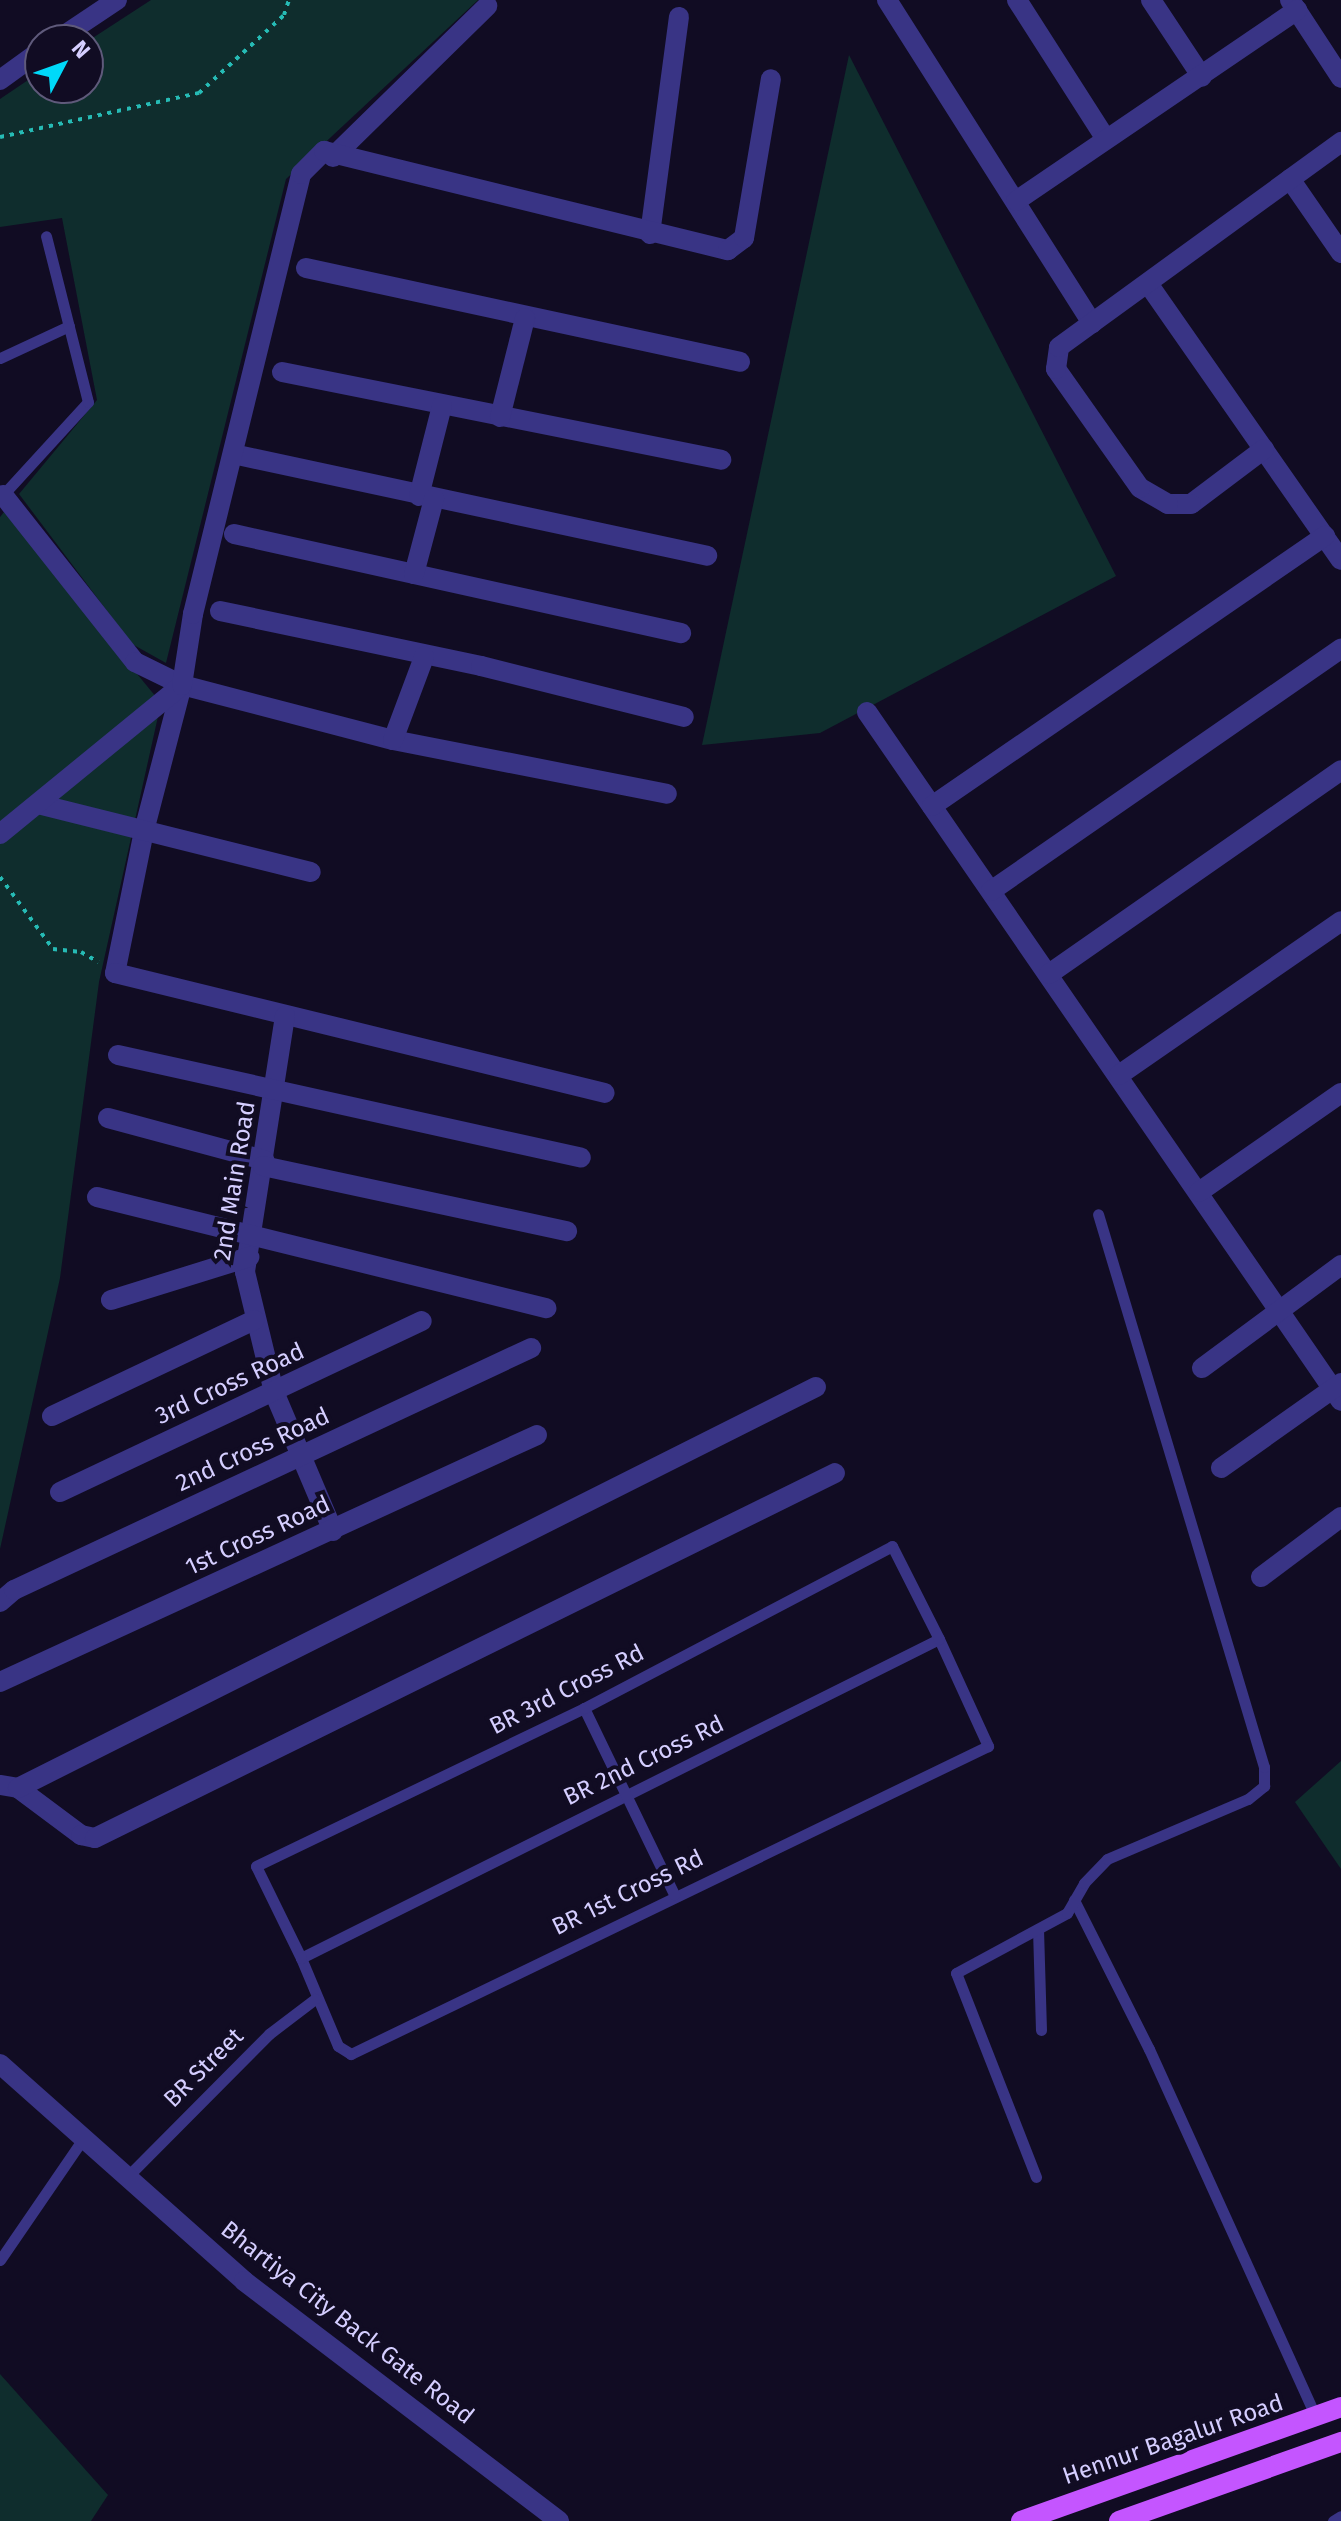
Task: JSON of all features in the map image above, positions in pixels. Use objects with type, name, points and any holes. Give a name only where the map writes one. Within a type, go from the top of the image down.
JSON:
[{"type":"main road","name":"Hennur Bagalur Road","points":[[1021,2521],[1341,2407]]},
{"type":"main road","points":[[1119,2521],[1341,2442]]},
{"type":"street","points":[[81,24],[117,0]]},
{"type":"street","points":[[887,0],[1092,323]]},
{"type":"street","points":[[1017,0],[1104,136]]},
{"type":"street","points":[[1151,0],[1202,77]]},
{"type":"street","points":[[1016,201],[1104,136],[1202,77],[1294,5],[1341,78]]},
{"type":"street","points":[[333,157],[487,6]]},
{"type":"street","points":[[650,234],[679,17]]},
{"type":"street","points":[[0,80],[24,63]]},
{"type":"street","points":[[605,1093],[115,973],[144,831],[182,685],[193,614],[301,174],[324,151],[333,157],[713,250],[728,250],[744,238],[771,79]]},
{"type":"street","points":[[1264,449],[1191,504],[1168,504],[1140,488],[1056,369],[1059,347],[1149,285],[1341,142]]},
{"type":"street","points":[[1290,179],[1341,253]]},
{"type":"street","points":[[306,268],[525,318],[740,362]]},
{"type":"street","points":[[1149,285],[1341,560]]},
{"type":"street","points":[[500,417],[525,318]]},
{"type":"street","points":[[282,372],[429,399],[442,406],[721,460]]},
{"type":"street","points":[[414,574],[442,406]]},
{"type":"street","points":[[233,454],[707,556]]},
{"type":"street","points":[[1,494],[135,662],[182,685],[393,740],[667,794]]},
{"type":"street","points":[[234,534],[681,633]]},
{"type":"street","points":[[932,806],[1325,536]]},
{"type":"street","points":[[220,611],[684,717]]},
{"type":"street","points":[[991,891],[1341,649]]},
{"type":"street","points":[[393,740],[424,657]]},
{"type":"street","points":[[0,834],[182,685]]},
{"type":"street","points":[[867,712],[1338,1391],[1221,1468]]},
{"type":"street","points":[[1049,974],[1341,770]]},
{"type":"street","points":[[38,804],[311,872]]},
{"type":"street","points":[[1119,1075],[1341,921]]},
{"type":"street","name":"2nd Main Road","points":[[285,1016],[276,1092],[245,1272],[254,1320],[274,1392],[298,1458],[333,1531]]},
{"type":"street","points":[[118,1055],[581,1158]]},
{"type":"street","points":[[1199,1192],[1341,1093]]},
{"type":"street","points":[[108,1118],[264,1163],[567,1231]]},
{"type":"street","points":[[97,1197],[547,1308]]},
{"type":"street","points":[[111,1300],[249,1257]]},
{"type":"street","points":[[1202,1368],[1341,1265]]},
{"type":"street","points":[[52,1416],[254,1320]]},
{"type":"street","name":"3rd Cross Road","points":[[60,1492],[422,1321]]},
{"type":"street","name":"2nd Cross Road","points":[[0,1602],[14,1590],[531,1348]]},
{"type":"street","points":[[816,1387],[9,1787],[81,1835],[95,1838],[835,1473]]},
{"type":"street","name":"1st Cross Road","points":[[0,1682],[537,1435]]},
{"type":"street","points":[[1261,1577],[1341,1517]]},
{"type":"street","name":"Bhartiya City Back Gate Road","points":[[0,2064],[129,2175],[244,2281],[559,2521]]},
{"type":"lane","points":[[1,494],[88,402],[46,236]]},
{"type":"lane","points":[[0,358],[69,326]]},
{"type":"lane","points":[[1036,2177],[956,1973],[1067,1913],[1107,1859],[1248,1799],[1264,1786],[1264,1767],[1098,1214]]},
{"type":"lane","name":"BR 3rd Cross Rd","points":[[301,1958],[256,1866],[584,1708],[892,1546],[939,1639]]},
{"type":"lane","name":"BR 1st Cross Rd","points":[[315,1999],[338,2046],[351,2054],[674,1894],[988,1746],[939,1639]]},
{"type":"lane","name":"BR 2nd Cross Rd","points":[[301,1958],[627,1791],[872,1676],[939,1639]]},
{"type":"lane","points":[[584,1708],[627,1791],[674,1894]]},
{"type":"lane","points":[[1074,1900],[1149,2049],[1316,2417]]},
{"type":"lane","points":[[1038,1929],[1041,2030]]},
{"type":"lane","points":[[301,1958],[315,1999]]},
{"type":"lane","name":"BR Street","points":[[129,2175],[269,2034],[315,1999]]},
{"type":"lane","points":[[0,2260],[85,2136]]},
{"type":"lane","points":[[1333,2521],[1341,2516]]},
{"type":"path","points":[[0,137],[199,93],[284,15],[289,0]]},
{"type":"path","points":[[0,877],[53,949],[81,952],[115,973]]},
{"type":"green space","points":[[151,0],[478,0],[286,179],[166,663],[132,644],[19,494],[97,400],[62,218],[0,227],[0,99],[24,83],[24,104],[104,104],[104,31]]},
{"type":"green space","points":[[849,55],[1116,576],[820,733],[702,745]]},
{"type":"green space","points":[[4,512],[161,703],[99,982],[60,1278],[0,1549],[0,517]]},
{"type":"green space","points":[[1341,1761],[1341,1869],[1295,1802]]},
{"type":"green space","points":[[0,2374],[108,2495],[91,2521],[0,2521]]}]
